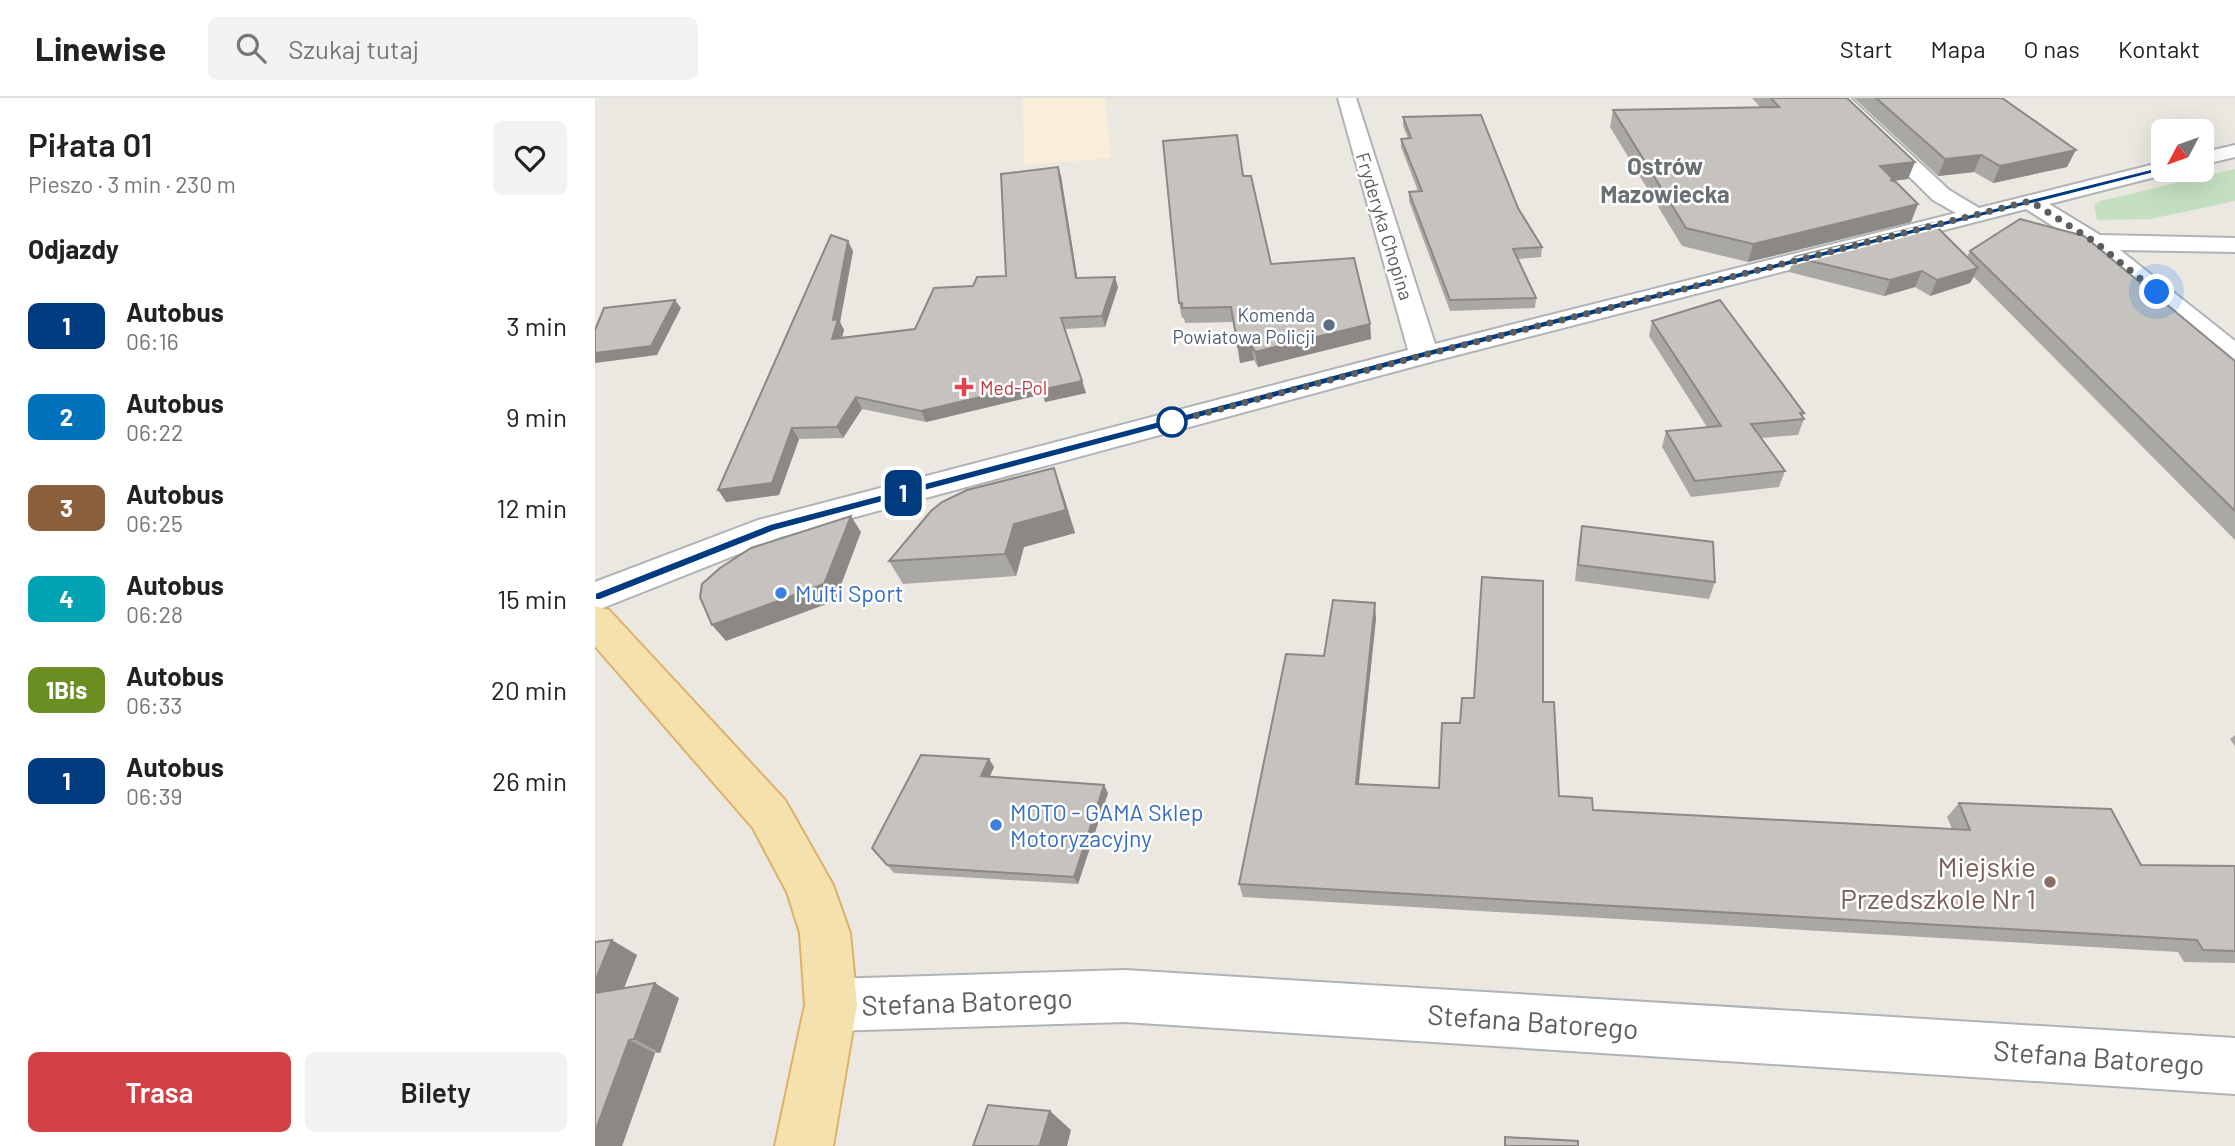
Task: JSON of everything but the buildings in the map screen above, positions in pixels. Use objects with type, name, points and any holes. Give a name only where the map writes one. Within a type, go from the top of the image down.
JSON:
[{"type":"main road","points":[[595,620],[769,814],[809,885],[825,933],[831,1005],[804,1146]]},
{"type":"street","name":"Fryderyka Chopina","points":[[1347,98],[1424,355]]},
{"type":"street","points":[[1839,98],[1941,195],[1975,215]]},
{"type":"street","points":[[2214,156],[2235,151]]},
{"type":"street","points":[[595,597],[770,528],[1424,355],[2151,171]]},
{"type":"street","points":[[2030,201],[2095,242],[2235,355]]},
{"type":"street","points":[[2095,242],[2235,245]]},
{"type":"street","name":"Stefana Batorego","points":[[831,1005],[1125,996],[2235,1066]]},
{"type":"shaded area","points":[[1023,98],[1105,98],[1111,158],[1024,165]]},
{"type":"green space","points":[[2235,169],[2235,201],[2151,219],[2097,220],[2094,205],[2100,201],[2180,182],[2214,182],[2214,174]]},
{"type":"bus line","name":"1","points":[[595,597],[770,528],[1424,355],[2151,171]]},
{"type":"place","name":"Komenda Powiatowa Policji","points":[[1329,325]]},
{"type":"place","name":"Med-Pol","points":[[964,387]]},
{"type":"place","name":"Multi Sport","points":[[781,593]]},
{"type":"place","name":"MOTO - GAMA Sklep Motoryzacyjny","points":[[996,825]]},
{"type":"place","name":"Miejskie Przedszkole Nr 1","points":[[2050,882]]},
{"type":"district","name":"Ostrów Mazowiecka","points":[[1665,179]]},
{"type":"route","points":[[1172,422],[2030,201],[2095,242],[2157,292]]}]
